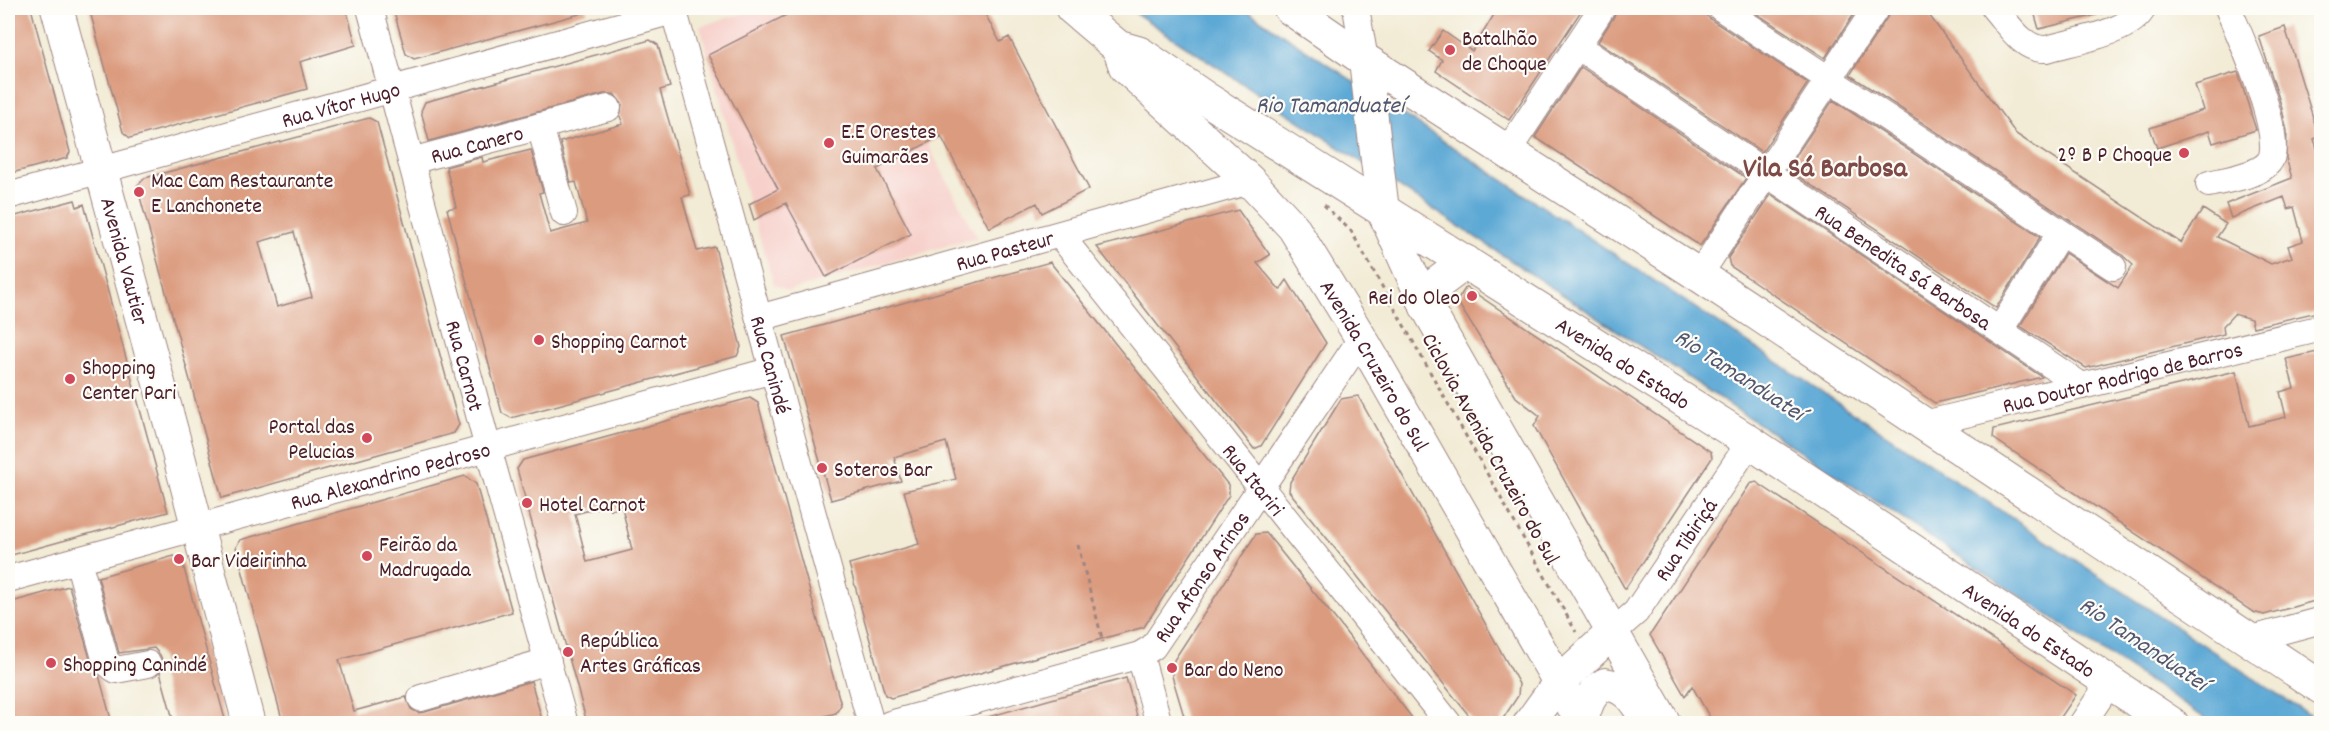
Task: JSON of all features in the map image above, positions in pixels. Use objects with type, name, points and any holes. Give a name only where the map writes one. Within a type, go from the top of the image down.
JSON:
[{"type":"highway","name":"Avenida do Estado","points":[[1072,8],[1118,47],[1139,53],[1383,211],[1750,442],[2172,723]]},
{"type":"highway","points":[[1290,8],[1365,60],[1698,275],[2322,688]]},
{"type":"highway","points":[[1426,306],[1438,282],[1466,262]]},
{"type":"main road","name":"Avenida Vautier","points":[[57,8],[249,723]]},
{"type":"main road","name":"Avenida Cruzeiro do Sul","points":[[1118,47],[1125,67],[1251,181],[1293,227],[1361,339],[1560,681],[1582,723]]},
{"type":"main road","points":[[1365,60],[1383,211],[1426,306],[1665,723]]},
{"type":"main road","points":[[1529,723],[1560,681],[1614,632]]},
{"type":"main road","points":[[1582,723],[1588,700],[1605,684],[1616,686],[1629,694],[1648,723]]},
{"type":"street","name":"Rua Carnot","points":[[370,8],[488,448],[566,723]]},
{"type":"street","points":[[1356,8],[1365,60]]},
{"type":"street","points":[[1508,152],[1602,8]]},
{"type":"street","points":[[1721,8],[2113,267]]},
{"type":"street","points":[[1698,275],[1876,8]]},
{"type":"street","points":[[1994,8],[2028,46],[2037,50],[2123,27],[2137,18],[2143,8]]},
{"type":"street","points":[[2209,184],[2249,174],[2269,163],[2275,151],[2270,122],[2252,63],[2228,8]]},
{"type":"street","name":"Rua Vítor Hugo","points":[[8,196],[673,9]]},
{"type":"street","name":"Rua Canindé","points":[[673,9],[871,723]]},
{"type":"street","name":"Rua Benedita Sá Barbosa","points":[[1577,46],[2082,386]]},
{"type":"street","name":"Rua Canero","points":[[411,161],[608,108]]},
{"type":"street","name":"Rua Canero","points":[[540,126],[564,213]]},
{"type":"street","name":"Rua Pasteur","points":[[759,318],[1251,181]]},
{"type":"street","points":[[2000,330],[2060,233]]},
{"type":"street","name":"Rua Itariri","points":[[1059,235],[1449,723]]},
{"type":"street","name":"Rua Doutor Rodrigo de Barros","points":[[1924,424],[2322,328]]},
{"type":"street","name":"Rua Afonso Arinos","points":[[890,723],[1140,655],[1158,641],[1361,339]]},
{"type":"street","name":"Rua Alexandrino Pedroso","points":[[8,579],[773,370]]},
{"type":"street","name":"Rua Tibiriçá","points":[[1614,632],[1636,612],[1750,442]]},
{"type":"street","points":[[78,560],[106,662],[116,670],[148,664]]},
{"type":"street","points":[[2248,640],[2322,620]]},
{"type":"street","points":[[1140,655],[1159,723]]},
{"type":"street","points":[[421,698],[548,661]]},
{"type":"street","points":[[2082,723],[2110,682]]},
{"type":"path","name":"Ciclovia Avenida Cruzeiro do Sul","points":[[1323,204],[1351,231],[1589,654]]},
{"type":"path","points":[[1078,545],[1104,645]]},
{"type":"shaded area","name":"E.E Orestes Guimarães","points":[[761,8],[855,8],[977,237],[788,291],[774,284],[749,204],[700,26]]},
{"type":"water","name":"Rio Tamanduateí","points":[[1128,8],[1243,8],[2321,723],[2212,723]]},
{"type":"building","points":[[8,8],[31,8],[70,152],[67,158],[8,174]]},
{"type":"building","points":[[89,8],[346,8],[356,45],[300,62],[307,89],[130,138],[123,132]]},
{"type":"building","points":[[393,8],[586,8],[587,12],[414,59],[406,54]]},
{"type":"building","points":[[800,8],[982,8],[1000,42],[1009,37],[1089,189],[1042,213],[1037,203],[989,228],[941,136],[877,169],[911,234],[826,277],[786,203],[754,220],[749,204],[778,189],[708,55]]},
{"type":"building","points":[[1498,8],[1583,8],[1509,120],[1436,71],[1442,60],[1429,51],[1443,31],[1472,51]]},
{"type":"building","points":[[1619,8],[1697,8],[1713,21],[1808,83],[1762,152],[1598,42]]},
{"type":"building","points":[[1748,8],[1858,8],[1825,58]]},
{"type":"building","points":[[1891,8],[1924,8],[2016,134],[2181,243],[2203,209],[2226,224],[2217,237],[2271,264],[2292,257],[2288,246],[2303,241],[2294,207],[2288,209],[2284,197],[2231,218],[2226,204],[2292,178],[2286,158],[2287,131],[2281,105],[2259,36],[2285,27],[2319,137],[2314,139],[2322,165],[2322,311],[2253,327],[2251,319],[2234,314],[2223,326],[2224,334],[2086,368],[2020,326],[2065,253],[2118,288],[2133,265],[2121,254],[1850,75]]},
{"type":"building","points":[[2033,8],[2103,8],[2104,13],[2039,29]]},
{"type":"building","points":[[650,40],[658,45],[670,87],[660,90],[690,195],[682,197],[697,251],[715,247],[741,347],[737,356],[511,418],[502,413],[447,209],[456,207],[446,167],[482,157],[483,162],[531,150],[543,192],[539,193],[550,233],[587,223],[576,182],[571,183],[560,142],[623,124],[620,116],[622,104],[614,94],[604,94],[429,141],[421,111],[425,102]]},
{"type":"building","points":[[1581,67],[1746,178],[1700,246],[1535,137]]},
{"type":"building","points":[[2238,72],[2256,130],[2213,143],[2209,131],[2157,148],[2150,128],[2203,110],[2195,85]]},
{"type":"building","points":[[1833,100],[2040,237],[1996,308],[1787,169]]},
{"type":"building","points":[[369,118],[377,122],[459,425],[454,433],[222,498],[137,186],[145,178]],"holes":[[[294,232],[312,297],[277,307],[259,242]]]},
{"type":"building","points":[[1772,195],[2042,377],[1935,403],[1730,266],[1728,258]]},
{"type":"building","name":"Shopping Center Pari","points":[[75,200],[77,207],[84,204],[168,512],[8,556],[8,218]]},
{"type":"building","points":[[1238,210],[1270,255],[1257,263],[1280,290],[1287,280],[1326,343],[1261,446],[1254,449],[1097,247]]},
{"type":"building","points":[[1050,262],[1229,486],[1229,495],[1144,627],[891,698],[885,695],[849,564],[919,544],[904,491],[956,479],[946,442],[894,457],[901,481],[831,500],[784,336]]},
{"type":"building","points":[[1466,287],[1711,452],[1712,458],[1625,589],[1534,426],[1540,416],[1516,397],[1457,301]]},
{"type":"building","points":[[2322,351],[2322,599],[2264,615],[2253,612],[1993,438],[1994,429],[2236,371],[2249,426],[2286,417],[2280,392],[2294,388],[2286,359]]},
{"type":"building","points":[[1358,396],[1519,684],[1518,696],[1500,723],[1475,723],[1289,491],[1290,482],[1341,399]]},
{"type":"building","points":[[750,398],[758,403],[841,705],[836,713],[799,723],[587,723],[517,469],[523,460]],"holes":[[[609,505],[610,510],[622,507],[632,550],[587,562],[575,514]]]},
{"type":"building","name":"Feirão da Madrugada","points":[[465,476],[476,484],[512,612],[339,660],[354,711],[406,697],[411,709],[418,713],[425,712],[531,681],[543,723],[283,723],[236,547],[240,540]]},
{"type":"building","points":[[1756,482],[2076,695],[2057,723],[1713,723],[1692,686],[1685,696],[1650,635],[1750,484]]},
{"type":"building","points":[[1266,533],[1416,723],[1186,723],[1172,676],[1174,660],[1256,534]]},
{"type":"building","points":[[174,556],[182,561],[226,723],[174,723],[160,672],[163,662],[160,655],[154,648],[119,653],[98,577]]},
{"type":"building","name":"Shopping Canindé","points":[[69,586],[92,666],[99,675],[112,723],[8,723],[8,603]]},
{"type":"building","points":[[1126,678],[1139,723],[982,723],[981,719]]},
{"type":"place","name":"Batalhão de Choque","points":[[1450,50]]},
{"type":"place","name":"E.E Orestes Guimarães","points":[[829,143]]},
{"type":"place","name":"2º B P Choque","points":[[2184,153]]},
{"type":"place","name":"Mac Cam Restaurante E Lanchonete","points":[[139,192]]},
{"type":"place","name":"Rei do Oleo","points":[[1472,296]]},
{"type":"place","name":"Shopping Carnot","points":[[539,340]]},
{"type":"place","name":"Shopping Center Pari","points":[[70,379]]},
{"type":"place","name":"Portal das Pelucias","points":[[367,438]]},
{"type":"place","name":"Soteros Bar","points":[[822,468]]},
{"type":"place","name":"Hotel Carnot","points":[[527,503]]},
{"type":"place","name":"Feirão da Madrugada","points":[[367,556]]},
{"type":"place","name":"Bar Videirinha","points":[[179,559]]},
{"type":"place","name":"República Artes Gráficas","points":[[568,652]]},
{"type":"place","name":"Shopping Canindé","points":[[51,663]]},
{"type":"place","name":"Bar do Neno","points":[[1172,668]]},
{"type":"district","name":"Vila Sá Barbosa","points":[[1825,166]]}]
